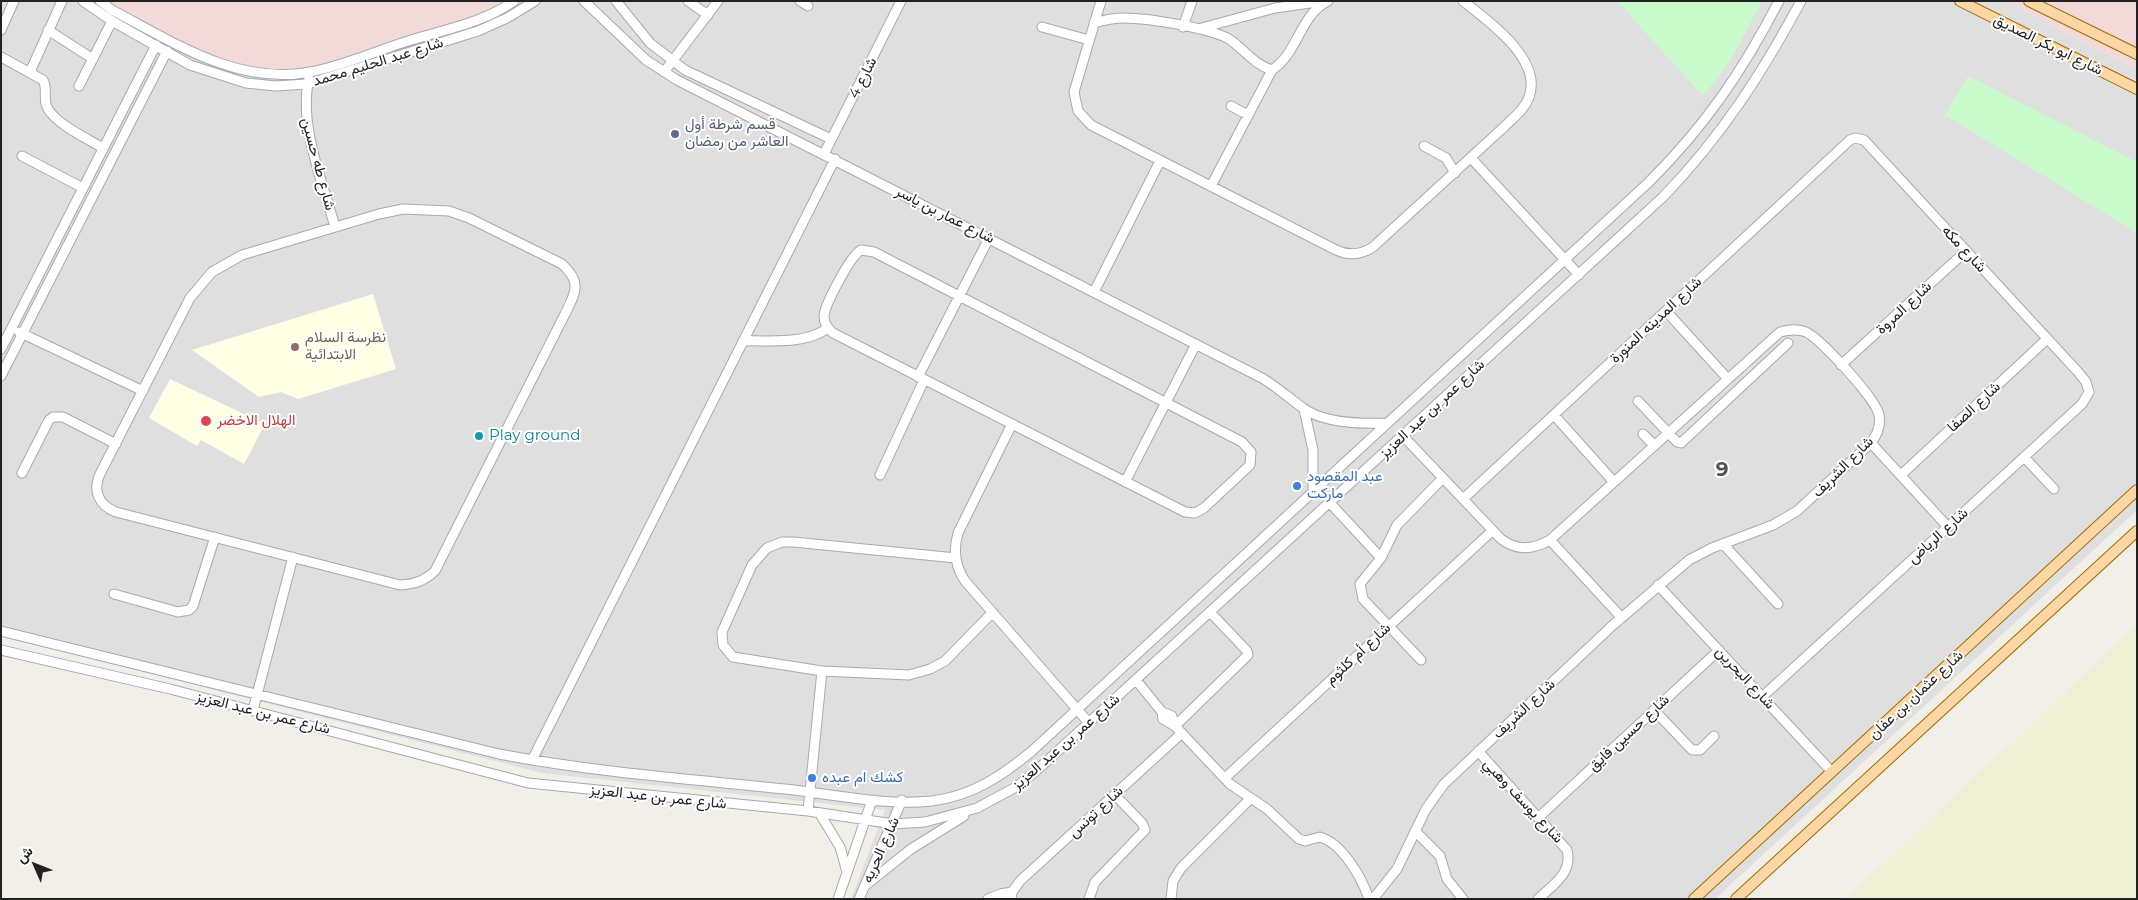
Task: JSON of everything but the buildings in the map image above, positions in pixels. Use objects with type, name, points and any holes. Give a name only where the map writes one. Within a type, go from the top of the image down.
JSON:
[{"type":"main road","name":"شارع ابو بكر الصديق","points":[[1960,1],[2137,89]]},
{"type":"main road","name":"شارع ابو بكر الصديق","points":[[2029,1],[2137,54]]},
{"type":"main road","name":"شارع عثمان بن عفان","points":[[1694,899],[2137,490]]},
{"type":"main road","name":"شارع عثمان بن عفان","points":[[1736,899],[2137,531]]},
{"type":"street","points":[[1,30],[14,1]]},
{"type":"street","points":[[30,72],[62,1]]},
{"type":"street","name":"شارع عبد الحليم محمد","points":[[83,1],[112,21],[190,65],[246,83],[276,86],[307,84],[478,31],[507,18],[535,1]]},
{"type":"street","name":"شارع عبد الحليم محمد","points":[[100,1],[112,10],[197,55],[224,65],[252,72],[281,74],[310,72],[473,21],[502,9],[514,1]]},
{"type":"street","name":"شارع عمار بن ياسر","points":[[584,1],[595,6],[641,55],[664,72],[691,88],[835,159],[1273,384],[1304,409],[1346,422],[1387,423]]},
{"type":"street","points":[[616,1],[650,43],[672,61],[698,77],[831,139]]},
{"type":"street","points":[[688,1],[708,15]]},
{"type":"street","points":[[664,72],[718,1]]},
{"type":"street","points":[[800,1],[808,6]]},
{"type":"street","name":"شارع 4","points":[[824,154],[901,1]]},
{"type":"street","points":[[1101,1],[1074,92],[1078,111],[1091,125],[1336,250],[1353,254],[1373,247],[1471,158],[1525,105],[1529,98],[1531,82],[1525,62],[1513,44],[1463,1]]},
{"type":"street","points":[[1183,27],[1192,1]]},
{"type":"street","points":[[1196,29],[1248,14],[1326,1]]},
{"type":"street","points":[[1210,186],[1272,70],[1288,57],[1309,16],[1326,1]]},
{"type":"street","name":"شارع عمر بن عبد العزيز","points":[[1,631],[559,766],[872,800],[932,801],[986,785],[1011,769],[1077,709],[1649,182],[1696,132],[1742,69],[1779,1]]},
{"type":"street","name":"شارع عمر بن عبد العزيز","points":[[1,650],[252,710],[528,783],[808,811],[893,824],[925,822],[977,808],[1016,787],[1089,723],[1663,197],[1706,150],[1762,72],[1801,1]]},
{"type":"street","points":[[502,9],[507,18]]},
{"type":"street","points":[[1094,23],[1126,18],[1196,29],[1222,36],[1236,44],[1256,63],[1272,70]]},
{"type":"street","points":[[79,86],[112,21]]},
{"type":"street","points":[[1042,27],[1089,40]]},
{"type":"street","points":[[48,30],[93,59]]},
{"type":"street","points":[[2,346],[156,45]]},
{"type":"street","points":[[1,376],[166,51]]},
{"type":"street","points":[[1,57],[43,80],[46,85],[46,105],[49,111],[70,129],[103,148]]},
{"type":"street","name":"شارع طه حسين","points":[[310,72],[304,108],[335,227]]},
{"type":"street","points":[[1230,106],[1248,114]]},
{"type":"street","name":"شارع مكه","points":[[1850,140],[1860,138],[1867,142],[2075,369]]},
{"type":"street","name":"شارع المدينه المنورة","points":[[1463,499],[1850,140]]},
{"type":"street","points":[[1424,146],[1446,158],[1455,173]]},
{"type":"street","points":[[22,156],[83,188]]},
{"type":"street","points":[[1471,158],[1579,275]]},
{"type":"street","points":[[532,760],[835,159]]},
{"type":"street","points":[[1094,292],[1160,161]]},
{"type":"street","points":[[403,209],[449,211],[469,218],[562,264],[575,280],[576,290],[566,314],[435,571],[419,582],[400,586],[107,508],[100,501],[96,492],[96,482],[190,298],[212,272],[226,262],[242,255],[335,227],[403,209]]},
{"type":"street","points":[[880,474],[921,378],[959,296],[989,238]]},
{"type":"street","points":[[861,250],[870,250],[959,296],[1246,444],[1252,456],[1250,465],[1204,508],[1195,513],[1185,512],[837,335],[828,328],[824,320],[826,307],[851,259],[861,250]]},
{"type":"street","name":"شارع المروة","points":[[1841,365],[1966,251]]},
{"type":"street","points":[[1666,311],[1727,378]]},
{"type":"street","points":[[12,328],[143,391]]},
{"type":"street","points":[[744,341],[801,339],[813,336],[828,328]]},
{"type":"street","name":"شارع الشريف","points":[[1373,899],[1397,869],[1426,809],[1444,784],[1621,617],[1689,560],[1723,544],[1773,525],[1797,511],[1871,443],[1879,427],[1877,408],[1841,365],[1812,336],[1801,330],[1791,330],[1774,335],[1550,540],[1536,547],[1519,548],[1504,542],[1492,531],[1403,436]]},
{"type":"street","name":"شارع الصفا","points":[[1900,475],[2047,339]]},
{"type":"street","points":[[1638,400],[1677,442],[1682,442],[1788,343]]},
{"type":"street","points":[[1125,482],[1196,344]]},
{"type":"street","name":"شارع الرياض","points":[[1762,697],[2088,396],[2086,382],[2075,369]]},
{"type":"street","points":[[1304,409],[1314,450],[1313,492]]},
{"type":"street","points":[[1554,415],[1613,482]]},
{"type":"street","points":[[22,473],[49,420],[53,417],[63,417],[116,444]]},
{"type":"street","points":[[1012,424],[958,532],[956,558],[965,581],[1089,723]]},
{"type":"street","points":[[1644,434],[1654,445]]},
{"type":"street","points":[[1871,443],[1948,527]]},
{"type":"street","points":[[2024,457],[2054,489]]},
{"type":"street","points":[[1421,660],[1363,599],[1360,589],[1363,580],[1381,558],[1400,520],[1443,478]]},
{"type":"street","points":[[1330,503],[1381,558]]},
{"type":"street","name":"شارع أم كلثوم","points":[[1224,778],[1492,531]]},
{"type":"street","points":[[114,594],[178,612],[190,610],[194,606],[215,537]]},
{"type":"street","points":[[1550,540],[1621,617]]},
{"type":"street","points":[[956,558],[788,542],[772,545],[762,551],[752,565],[724,626],[722,636],[725,649],[738,659],[822,671],[892,676],[925,671],[948,658],[992,613]]},
{"type":"street","points":[[1723,544],[1778,604]]},
{"type":"street","points":[[252,710],[293,557]]},
{"type":"street","name":"شارع البحرين","points":[[1658,585],[1832,772]]},
{"type":"street","name":"شارع تونس","points":[[1012,896],[1020,881],[1115,794],[1248,655],[1247,651],[1210,612]]},
{"type":"street","name":"شارع حسين فايق","points":[[1539,817],[1719,650]]},
{"type":"street","points":[[808,811],[822,671]]},
{"type":"street","points":[[1136,680],[1162,712],[1172,716],[1177,728],[1224,778],[1250,799],[1267,809],[1299,839],[1305,841],[1320,837],[1334,846],[1355,869],[1369,899]]},
{"type":"street","points":[[1654,710],[1692,750],[1700,750],[1714,736]]},
{"type":"street","name":"شارع يوسف وهبي","points":[[1478,751],[1564,844],[1569,856],[1564,874],[1538,899]]},
{"type":"street","points":[[1089,899],[1094,882],[1145,830],[1142,823],[1115,794]]},
{"type":"street","points":[[1171,899],[1173,881],[1181,868],[1250,799]]},
{"type":"street","name":"شارع الحريه","points":[[838,899],[872,800]]},
{"type":"street","name":"شارع الحريه","points":[[859,899],[902,800]]},
{"type":"street","points":[[866,884],[911,849],[977,808]]},
{"type":"street","points":[[820,814],[840,847],[848,874]]},
{"type":"street","points":[[1415,831],[1437,852],[1450,885],[1463,899]]},
{"type":"street","points":[[988,899],[1000,894],[1012,896]]},
{"type":"shaded area","points":[[1,1],[2005,1],[2137,69],[2137,510],[1715,899],[851,899],[885,810],[542,773],[1,636]]},
{"type":"shaded area","points":[[93,1],[522,1],[480,24],[326,71],[286,79],[241,74],[204,63],[164,44]]},
{"type":"shaded area","points":[[2005,1],[2137,1],[2137,69]]},
{"type":"shaded area","name":"نظرسة السلام الابتدائية","points":[[373,294],[396,369],[298,399],[281,392],[259,397],[192,350]]},
{"type":"shaded area","name":"الهلال الاخضر","points":[[170,379],[265,424],[244,464],[201,440],[197,446],[149,418]]},
{"type":"shaded area","points":[[2137,625],[2137,899],[1845,899]]},
{"type":"green space","points":[[1617,1],[1762,1],[1729,63],[1703,96]]},
{"type":"green space","points":[[1968,76],[2137,162],[2137,233],[1945,115]]},
{"type":"place","name":"قسم شرطة أول العاشر من رمضان","points":[[675,134]]},
{"type":"place","name":"نظرسة السلام الابتدائية","points":[[295,347]]},
{"type":"place","name":"الهلال الاخضر","points":[[206,421]]},
{"type":"place","name":"Play ground","points":[[479,436]]},
{"type":"place","name":"عبد المقصود ماركت","points":[[1297,486]]},
{"type":"place","name":"كشك ام عبده","points":[[812,778]]},
{"type":"district","name":"9","points":[[1722,470]]}]
